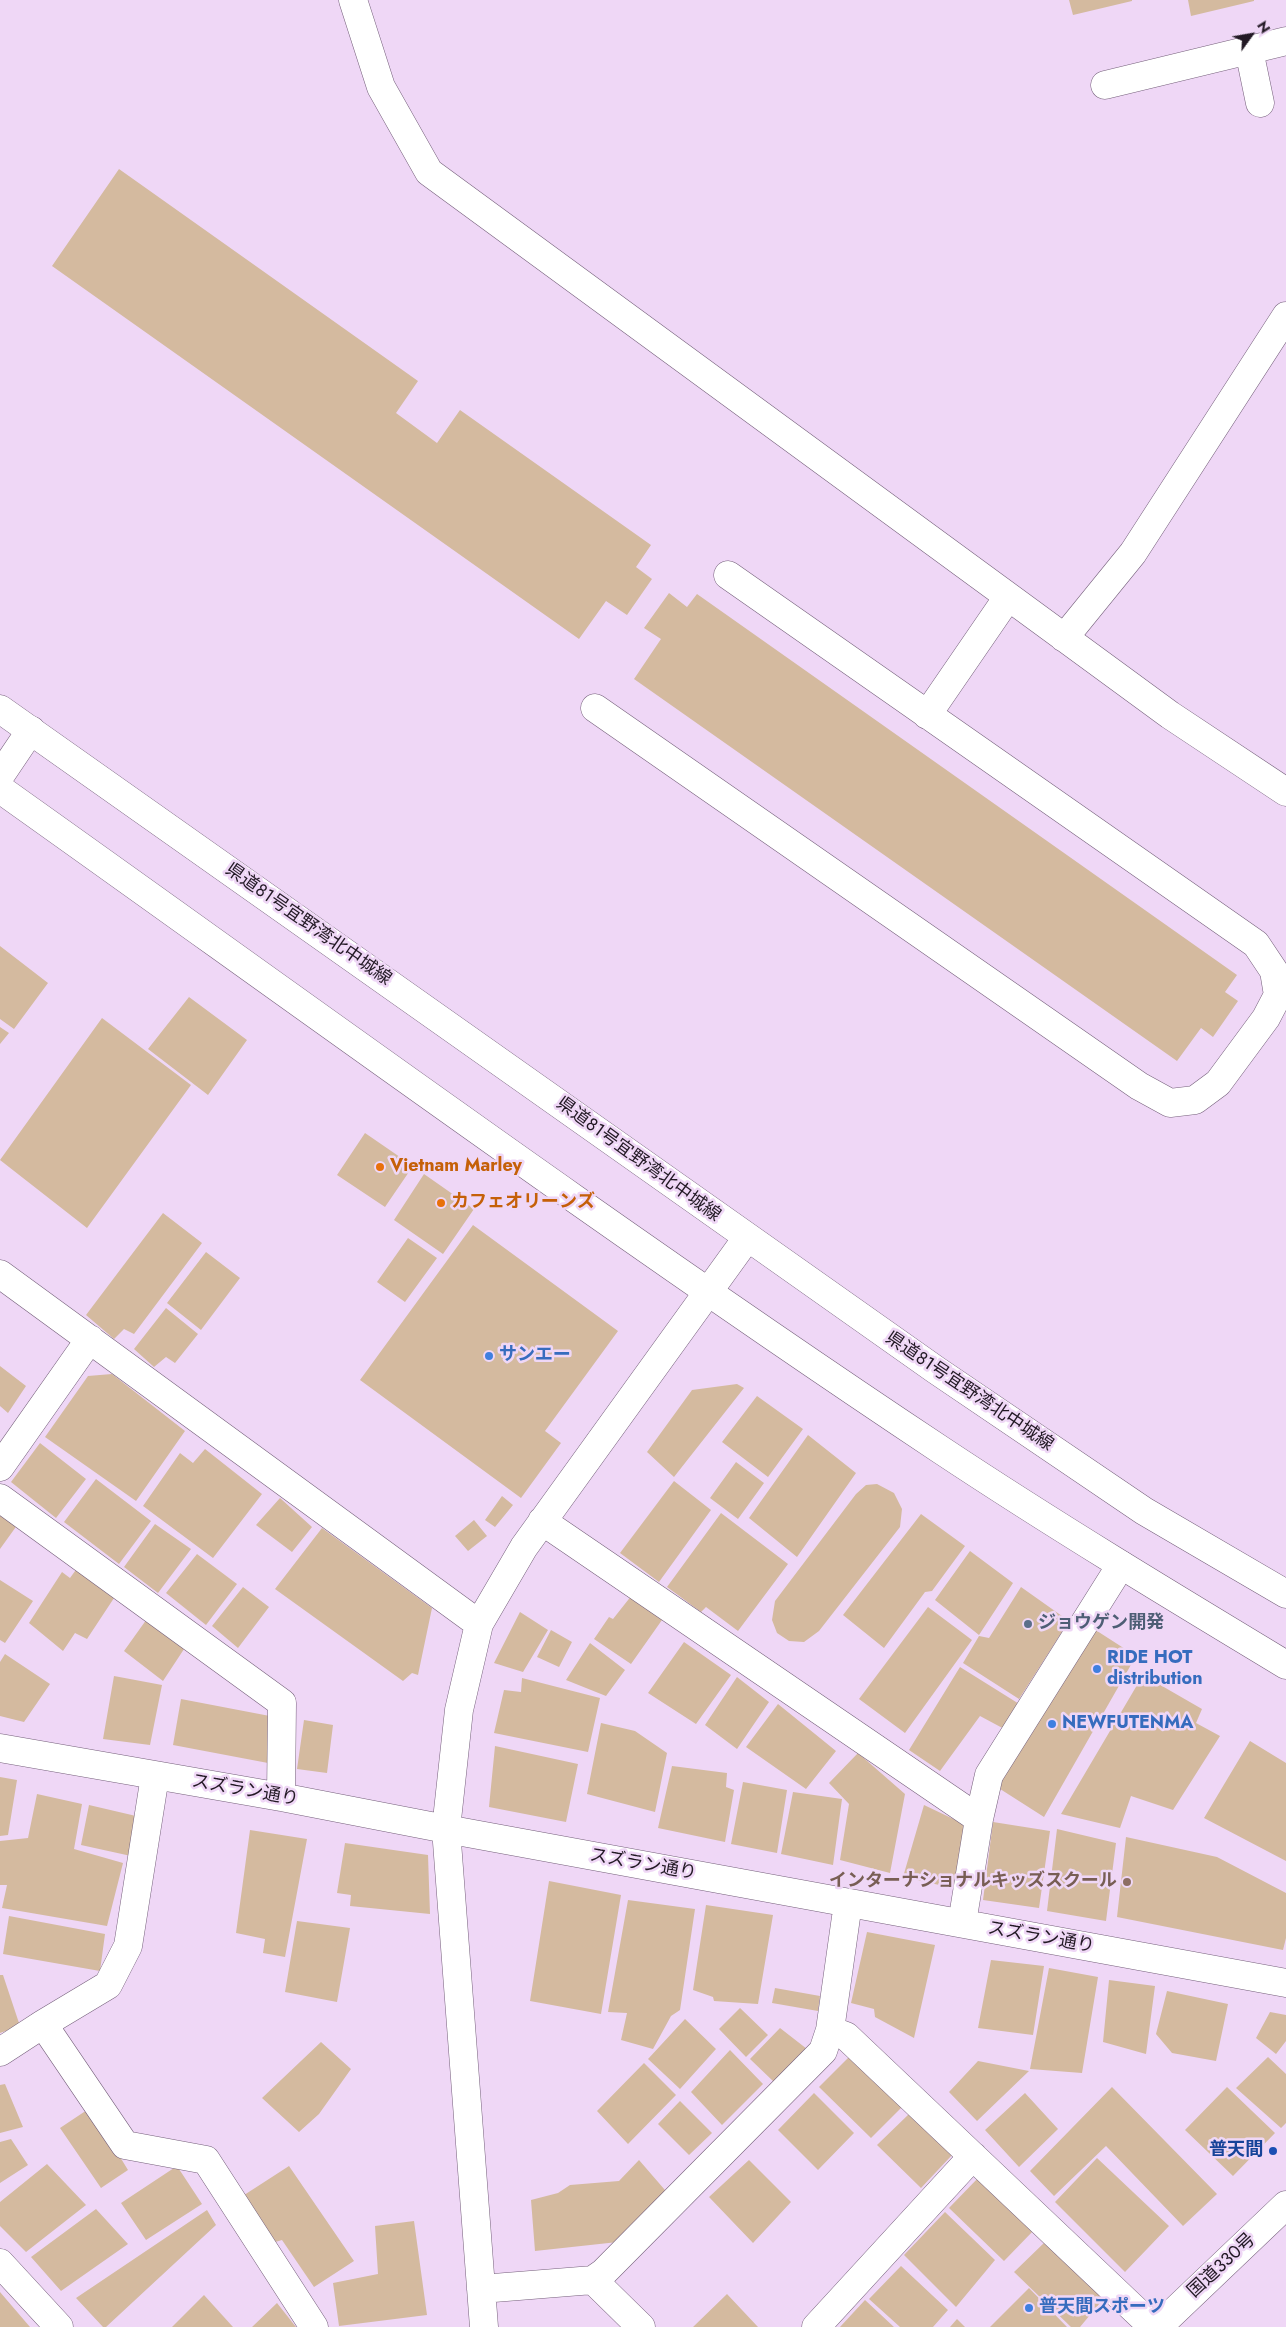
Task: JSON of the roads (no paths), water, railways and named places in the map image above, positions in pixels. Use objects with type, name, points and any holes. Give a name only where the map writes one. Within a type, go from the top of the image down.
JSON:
[{"type":"main road","points":[[361,2],[380,87],[429,172],[1170,715],[1286,792]]},
{"type":"main road","points":[[1105,84],[1286,41]]},
{"type":"main road","points":[[1249,50],[1260,103]]},
{"type":"main road","points":[[1064,638],[1133,553],[1286,316]]},
{"type":"main road","points":[[595,708],[1139,1086],[1170,1103],[1195,1100],[1218,1082],[1266,1018],[1278,995],[1274,971],[1256,944],[728,575]]},
{"type":"main road","points":[[927,715],[1008,597]]},
{"type":"main road","name":"県道81号宜野湾北中城線","points":[[0,709],[498,1059],[747,1238],[1144,1511],[1286,1594]]},
{"type":"main road","points":[[0,776],[31,730]]},
{"type":"main road","points":[[0,790],[709,1292],[943,1452],[1121,1565],[1286,1665]]},
{"type":"main road","points":[[484,2327],[446,1829],[459,1710],[479,1624],[524,1547],[542,1521],[747,1238]]},
{"type":"main road","points":[[0,1274],[479,1624]]},
{"type":"main road","points":[[0,1467],[90,1339]]},
{"type":"main road","points":[[0,1498],[282,1703],[281,1797]]},
{"type":"main road","points":[[542,1521],[979,1819]]},
{"type":"main road","points":[[962,1923],[979,1819],[989,1775],[1121,1565]]},
{"type":"main road","name":"スズラン通り","points":[[0,1748],[281,1797],[1286,1983]]},
{"type":"main road","points":[[0,2052],[108,1985],[128,1946],[154,1776]]},
{"type":"main road","points":[[481,2289],[593,2280],[603,2273],[824,2051],[830,2030],[848,1903]]},
{"type":"main road","points":[[43,2024],[125,2145],[206,2160],[314,2327]]},
{"type":"main road","points":[[830,2030],[846,2036],[1153,2327]]},
{"type":"main road","points":[[816,2327],[973,2156]]},
{"type":"main road","name":"国道330号","points":[[1158,2327],[1286,2205]]},
{"type":"main road","points":[[0,2263],[59,2327]]},
{"type":"main road","points":[[593,2280],[641,2327]]},
{"type":"place","name":"Vietnam Marley","points":[[380,1167]]},
{"type":"place","name":"カフェオリーンズ","points":[[441,1203]]},
{"type":"place","name":"サンエー","points":[[489,1356]]},
{"type":"place","name":"ジョウゲン開発","points":[[1028,1624]]},
{"type":"place","name":"RIDE HOT distribution","points":[[1097,1669]]},
{"type":"place","name":"NEWFUTENMA","points":[[1052,1724]]},
{"type":"place","name":"インターナショナルキッズスクール","points":[[1127,1882]]},
{"type":"place","name":"普天間","points":[[1273,2151]]},
{"type":"place","name":"普天間スポーツ","points":[[1029,2308]]}]
